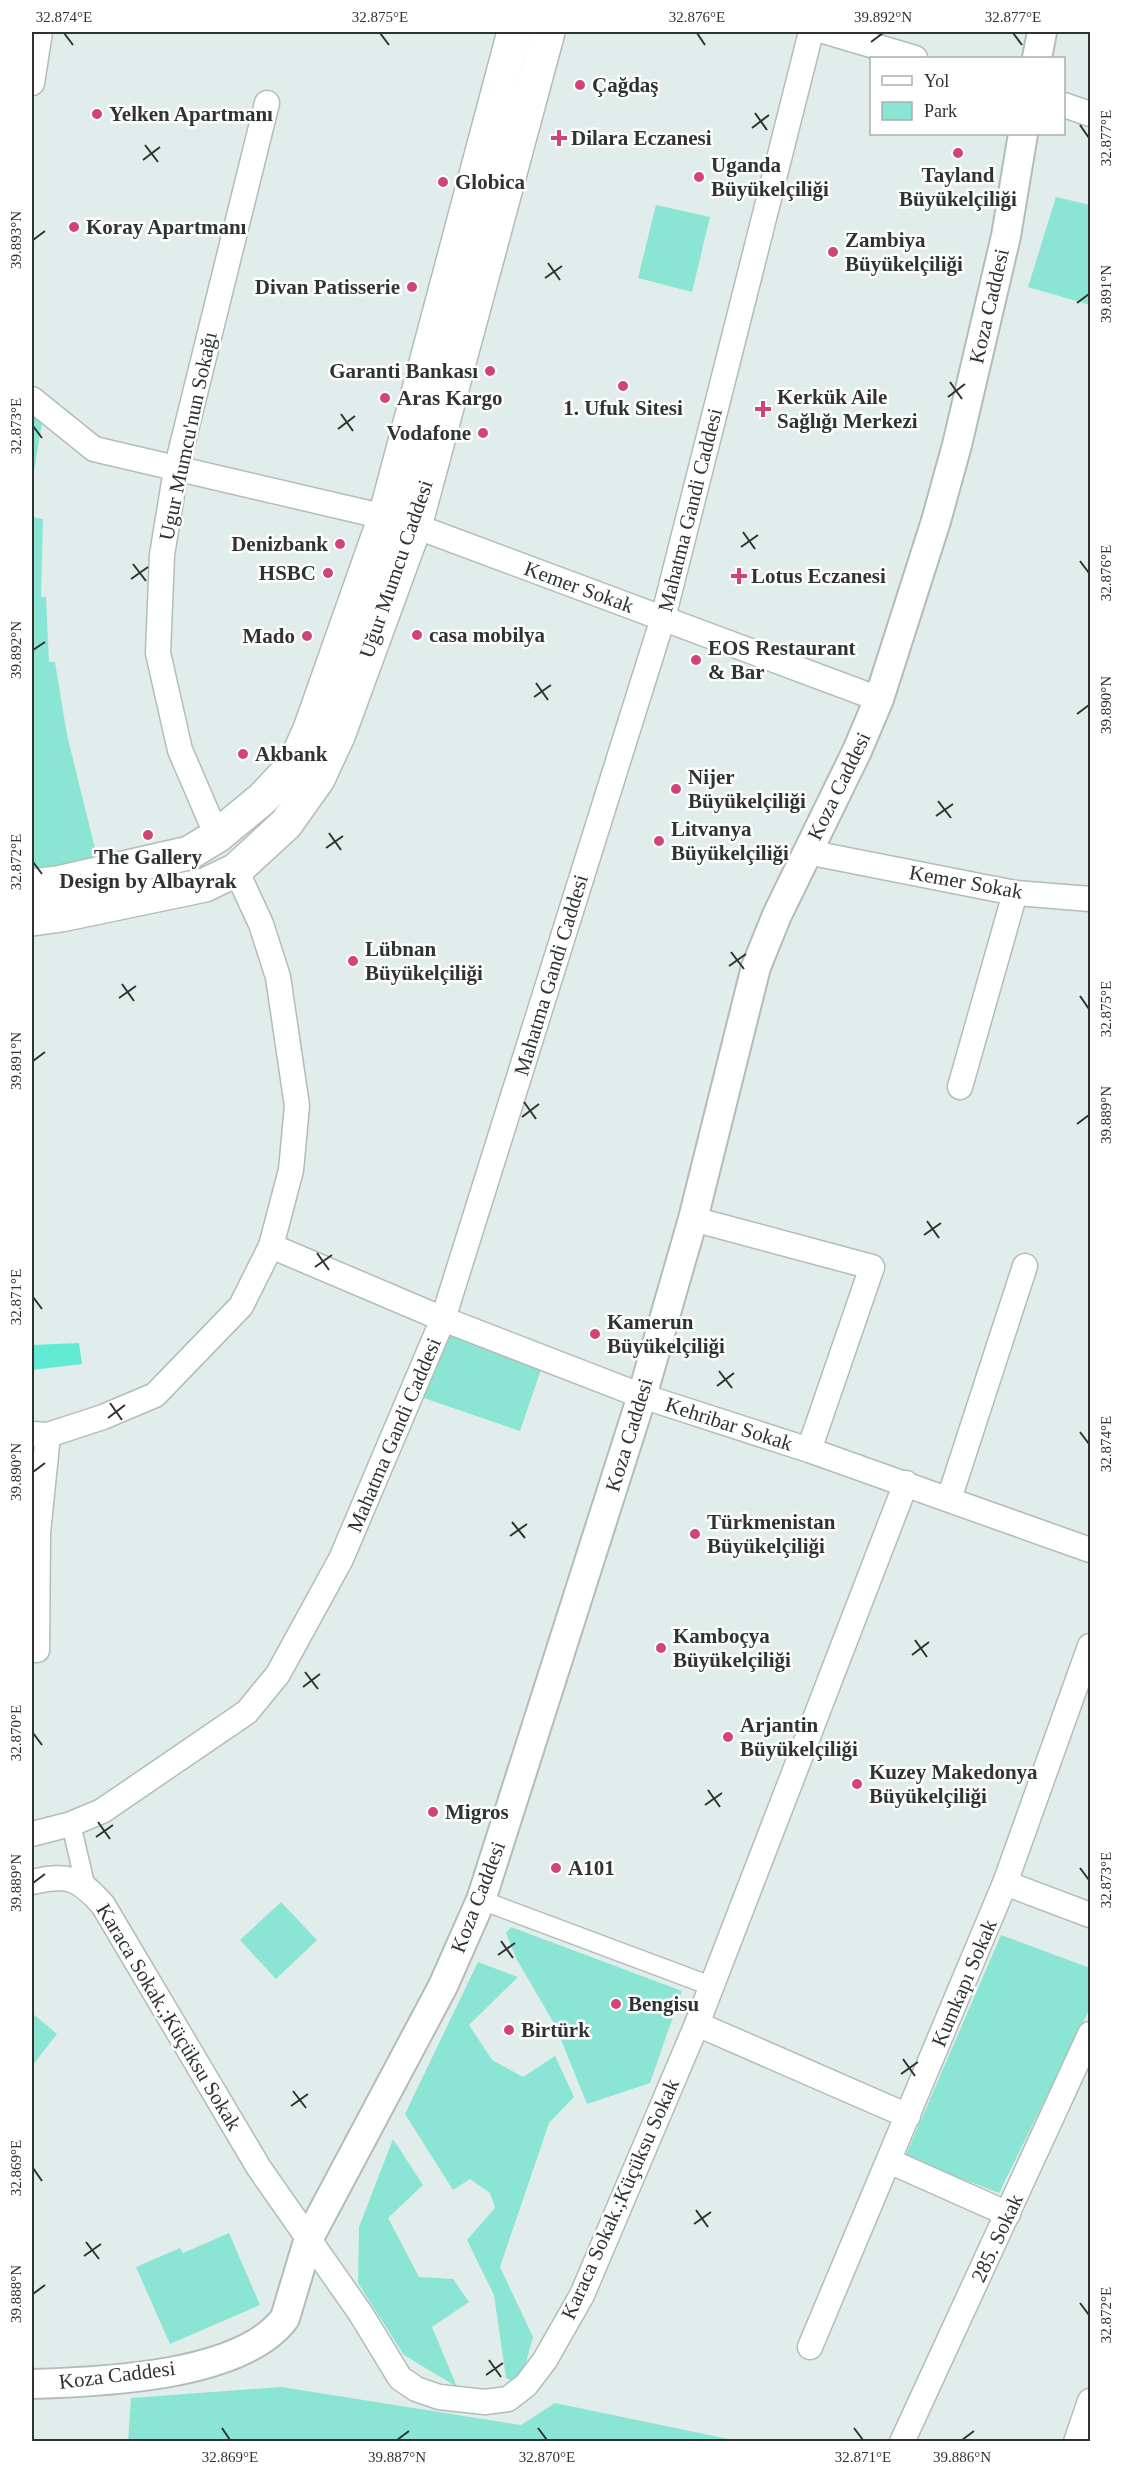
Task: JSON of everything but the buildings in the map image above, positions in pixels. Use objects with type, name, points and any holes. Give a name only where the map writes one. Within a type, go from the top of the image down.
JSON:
[{"type":"main road","name":"Uğur Mumcu Caddesi","points":[[32,886],[189,853],[217,836],[262,799],[294,765],[400,522],[514,32]]},
{"type":"main road","name":"Uğur Mumcu Caddesi","points":[[32,919],[205,885],[236,870],[286,824],[318,779],[338,736],[548,32]]},
{"type":"street","points":[[32,83],[40,32]]},
{"type":"street","name":"Mahatma Gandi Caddesi","points":[[32,1834],[71,1824],[102,1811],[247,1712],[278,1674],[341,1559],[444,1319],[663,618],[811,32]]},
{"type":"street","points":[[827,32],[912,57]]},
{"type":"street","points":[[1037,57],[1042,32]]},
{"type":"street","name":"Ugur Mumcu'nun Sokağı","points":[[217,836],[180,750],[158,653],[162,555],[176,470],[267,103]]},
{"type":"street","points":[[1065,105],[1090,114]]},
{"type":"street","name":"Koza Caddesi","points":[[32,2384],[146,2376],[204,2363],[251,2347],[268,2337],[285,2318],[309,2238],[443,1986],[481,1900],[642,1396],[693,1219],[756,967],[879,699],[957,445],[1006,236],[1023,135]]},
{"type":"street","name":"Kemer Sokak","points":[[32,399],[94,449],[400,522],[879,699]]},
{"type":"street","name":"Kemer Sokak","points":[[807,852],[1015,892],[1090,899]]},
{"type":"street","points":[[32,1649],[37,1650],[40,1434],[103,1417],[155,1395],[241,1306],[271,1246],[291,1170],[297,1106],[278,977],[261,924],[236,870]]},
{"type":"street","points":[[960,1087],[1015,892]]},
{"type":"street","points":[[693,1219],[872,1267],[809,1450]]},
{"type":"street","name":"Kehribar Sokak","points":[[271,1246],[444,1319],[642,1396],[906,1483],[1090,1550]]},
{"type":"street","points":[[950,1499],[1025,1266]]},
{"type":"street","name":"Karaca Sokak.;Küçüksu Sokak","points":[[32,1882],[59,1876],[85,1884],[103,1905],[259,2168],[309,2238],[400,2378],[416,2389],[439,2397],[485,2402],[508,2399],[526,2385],[545,2360],[582,2295],[697,2024],[906,1483]]},
{"type":"street","name":"Kumkapı Sokak","points":[[810,2347],[1005,1883],[1090,1646]]},
{"type":"street","points":[[71,1824],[85,1884]]},
{"type":"street","points":[[1005,1883],[1090,1915]]},
{"type":"street","points":[[481,1900],[711,1986]]},
{"type":"street","points":[[697,2024],[908,2116]]},
{"type":"street","name":"285. Sokak","points":[[902,2442],[1090,2034]]},
{"type":"street","points":[[889,2161],[1008,2214]]},
{"type":"street","points":[[1076,2442],[1090,2401]]},
{"type":"green space","points":[[1056,197],[1090,205],[1090,305],[1028,287]]},
{"type":"green space","points":[[656,205],[710,217],[692,292],[638,278]]},
{"type":"green space","points":[[32,399],[44,411],[32,483]]},
{"type":"green space","points":[[32,517],[43,519],[41,597],[46,597],[49,662],[55,662],[67,735],[101,873],[39,885],[32,869]]},
{"type":"green space","points":[[443,1319],[545,1358],[520,1431],[412,1394]]},
{"type":"green space","points":[[281,1902],[317,1940],[276,1979],[240,1940]]},
{"type":"green space","points":[[511,1927],[682,1991],[650,2083],[587,2104],[555,2025],[517,1960],[506,1933]]},
{"type":"green space","points":[[1001,1935],[1090,1968],[1090,2008],[999,2193],[905,2157]]},
{"type":"green space","points":[[478,1962],[518,1977],[469,2025],[492,2060],[523,2077],[555,2056],[574,2097],[549,2123],[500,2267],[533,2337],[520,2384],[506,2378],[494,2295],[467,2240],[495,2208],[490,2193],[470,2179],[453,2190],[405,2114]]},
{"type":"green space","points":[[32,2013],[57,2034],[32,2066]]},
{"type":"green space","points":[[393,2139],[423,2185],[388,2218],[419,2277],[453,2279],[469,2302],[432,2327],[457,2387],[404,2355],[358,2283],[359,2227]]},
{"type":"green space","points":[[229,2233],[260,2305],[170,2344],[136,2267],[180,2248],[183,2253]]},
{"type":"green space","points":[[281,2387],[521,2425],[555,2403],[738,2441],[128,2441],[131,2398]]},
{"type":"shaded area","points":[[79,1343],[82,1364],[32,1370],[32,1345]]},
{"type":"place","name":"Çağdaş","points":[[580,85]]},
{"type":"place","name":"Yelken Apartmanı","points":[[97,114]]},
{"type":"place","name":"Dilara Eczanesi","points":[[559,138]]},
{"type":"place","name":"Tayland Büyükelçiliği","points":[[958,153]]},
{"type":"place","name":"Uganda Büyükelçiliği","points":[[699,177]]},
{"type":"place","name":"Globica","points":[[443,182]]},
{"type":"place","name":"Koray Apartmanı","points":[[74,227]]},
{"type":"place","name":"Zambiya Büyükelçiliği","points":[[833,252]]},
{"type":"place","name":"Divan Patisserie","points":[[412,287]]},
{"type":"place","name":"Garanti Bankası","points":[[490,371]]},
{"type":"place","name":"1. Ufuk Sitesi","points":[[623,386]]},
{"type":"place","name":"Aras Kargo","points":[[385,398]]},
{"type":"place","name":"Kerkük Aile Sağlığı Merkezi","points":[[763,409]]},
{"type":"place","name":"Vodafone","points":[[483,433]]},
{"type":"place","name":"Denizbank","points":[[340,544]]},
{"type":"place","name":"HSBC","points":[[328,573]]},
{"type":"place","name":"Lotus Eczanesi","points":[[739,576]]},
{"type":"place","name":"casa mobilya","points":[[417,635]]},
{"type":"place","name":"Mado","points":[[307,636]]},
{"type":"place","name":"EOS Restaurant & Bar","points":[[696,660]]},
{"type":"place","name":"Akbank","points":[[243,754]]},
{"type":"place","name":"Nijer Büyükelçiliği","points":[[676,789]]},
{"type":"place","name":"The Gallery Design by Albayrak","points":[[148,835]]},
{"type":"place","name":"Litvanya Büyükelçiliği","points":[[659,841]]},
{"type":"place","name":"Lübnan Büyükelçiliği","points":[[353,961]]},
{"type":"place","name":"Kamerun Büyükelçiliği","points":[[595,1334]]},
{"type":"place","name":"Türkmenistan Büyükelçiliği","points":[[695,1534]]},
{"type":"place","name":"Kamboçya Büyükelçiliği","points":[[661,1648]]},
{"type":"place","name":"Arjantin Büyükelçiliği","points":[[728,1737]]},
{"type":"place","name":"Kuzey Makedonya Büyükelçiliği","points":[[857,1784]]},
{"type":"place","name":"Migros","points":[[433,1812]]},
{"type":"place","name":"A101","points":[[556,1868]]},
{"type":"place","name":"Bengisu","points":[[616,2004]]},
{"type":"place","name":"Birtürk","points":[[509,2030]]}]
